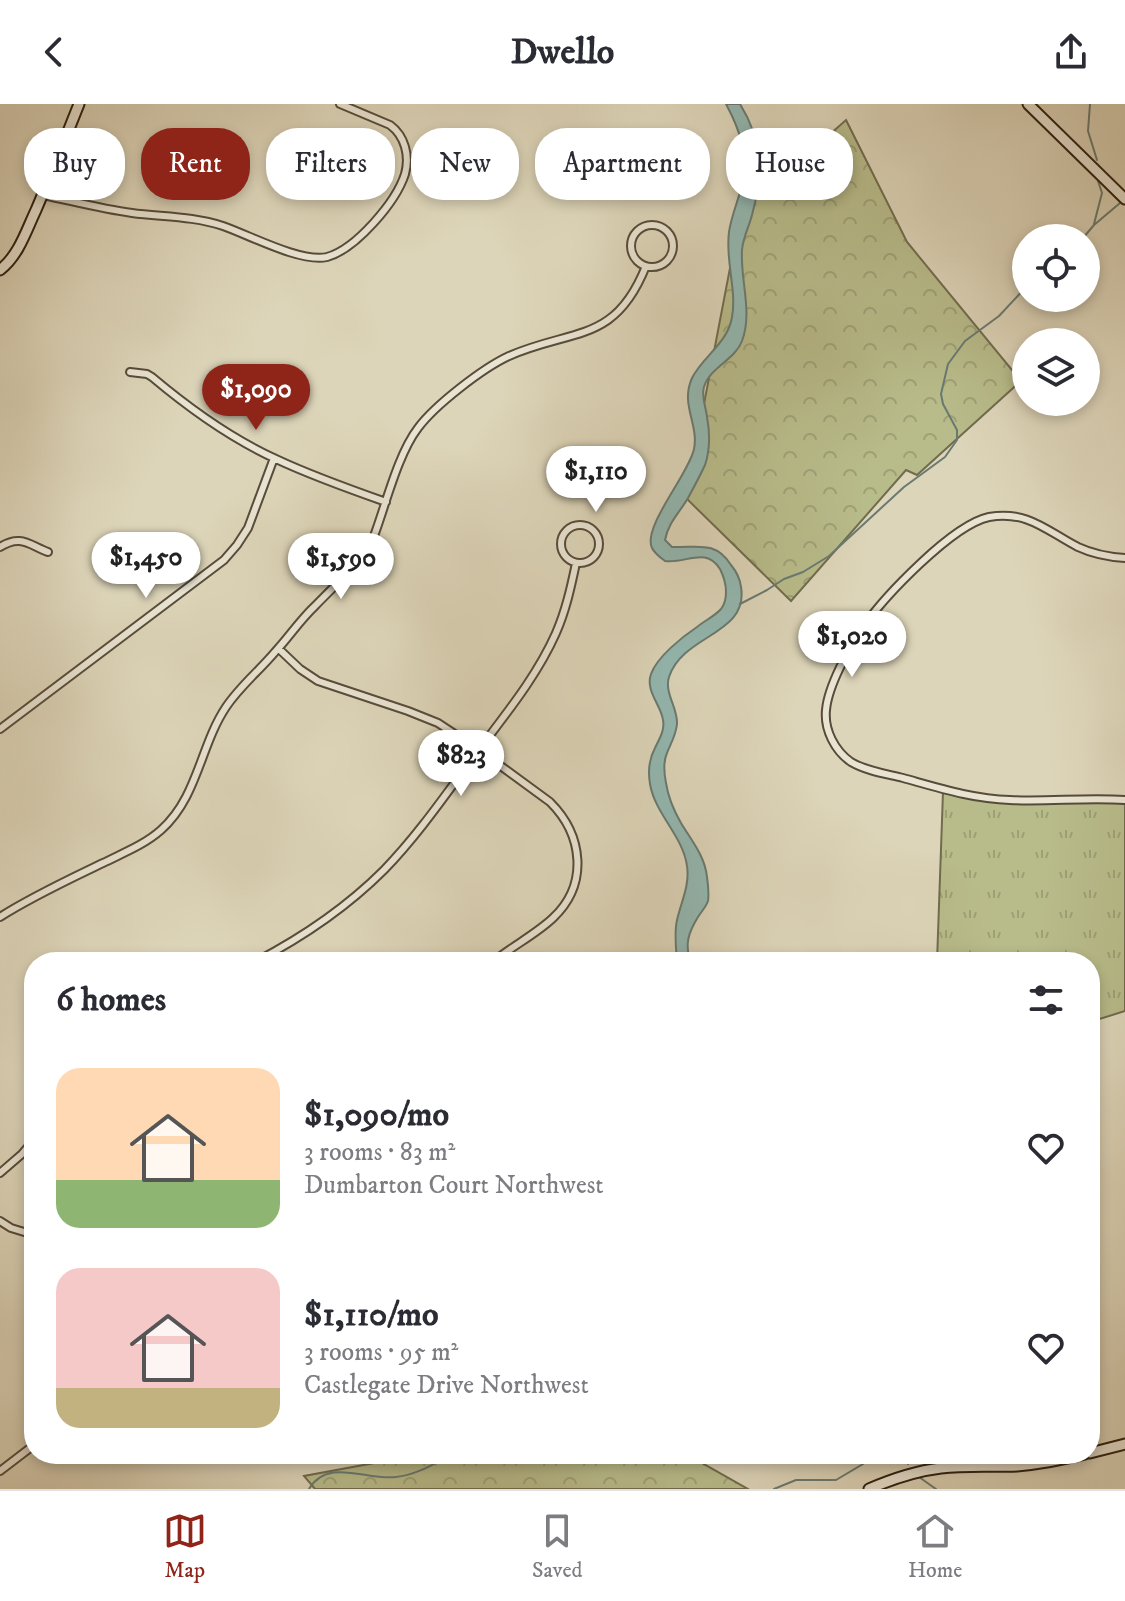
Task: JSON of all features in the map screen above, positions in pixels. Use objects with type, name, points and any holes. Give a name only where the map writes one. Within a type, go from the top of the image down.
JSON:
[{"type":"street","points":[[70,128],[79,104]]},
{"type":"street","points":[[68,200],[128,212],[201,220],[308,257],[336,254],[357,239],[384,210],[402,181],[407,161],[402,137],[396,129],[340,104]]},
{"type":"street","points":[[1028,104],[1125,199]]},
{"type":"street","points":[[0,270],[18,249],[41,200]]},
{"type":"street","points":[[654,225],[667,231],[672,250],[670,256],[659,265],[646,266],[635,258],[631,245],[636,232],[654,225]]},
{"type":"street","points":[[0,917],[141,844],[164,827],[187,796],[223,710],[279,649],[306,614],[360,560],[374,536],[408,444],[418,427],[477,375],[499,361],[524,350],[581,334],[604,323],[629,299],[646,266]]},
{"type":"street","points":[[130,372],[147,374],[215,425],[274,458],[386,502]]},
{"type":"street","points":[[0,729],[224,560],[248,528],[274,458]]},
{"type":"street","points":[[1125,558],[1082,549],[1024,518],[988,517],[967,525],[912,572],[863,627],[833,685],[825,717],[835,745],[860,766],[982,798],[1011,801],[1125,800]]},
{"type":"street","points":[[583,525],[595,532],[599,544],[595,556],[583,563],[576,563],[562,552],[561,541],[566,530],[583,525]]},
{"type":"street","points":[[0,547],[14,541],[24,541],[48,552]]},
{"type":"street","points":[[274,952],[358,895],[417,832],[546,654],[564,612],[576,563]]},
{"type":"street","points":[[279,649],[318,681],[430,719],[451,730],[560,812],[573,835],[578,856],[573,888],[563,907],[549,921],[507,952]]},
{"type":"street","points":[[0,1173],[24,1152]]},
{"type":"street","points":[[0,1221],[24,1232]]},
{"type":"street","points":[[1100,1450],[1125,1444]]},
{"type":"street","points":[[0,1471],[24,1453]]},
{"type":"street","points":[[869,1489],[894,1484],[917,1472],[940,1468],[1033,1464]]},
{"type":"green space","points":[[846,120],[850,128],[837,128]]},
{"type":"green space","points":[[853,134],[907,242],[1012,370],[1012,389],[917,475],[906,470],[791,601],[686,498],[743,200],[853,200]]},
{"type":"green space","points":[[943,792],[1003,803],[1091,797],[1125,804],[1125,1011],[1100,1019],[1100,952],[937,952]]},
{"type":"green space","points":[[369,1464],[704,1464],[748,1489],[315,1489],[304,1476]]},
{"type":"water","points":[[726,104],[740,104],[752,128],[737,128]]},
{"type":"water","points":[[737,200],[756,200],[742,250],[745,330],[739,348],[711,374],[704,387],[709,435],[707,459],[665,540],[672,547],[705,547],[719,552],[733,567],[741,587],[741,603],[735,615],[687,652],[676,663],[669,677],[668,689],[677,724],[665,760],[665,779],[676,814],[704,862],[708,892],[708,901],[688,939],[688,952],[677,952],[676,925],[688,873],[680,845],[657,805],[650,784],[650,761],[663,724],[650,680],[654,668],[671,648],[721,609],[726,589],[721,571],[708,558],[665,561],[653,550],[651,539],[660,514],[694,449],[688,397],[692,378],[730,326],[733,306],[728,254],[731,221]]},
{"type":"waterway","points":[[1090,104],[1088,131],[1097,160]]},
{"type":"waterway","points":[[1094,224],[1102,193],[1098,181]]},
{"type":"waterway","points":[[1095,224],[1120,203]]},
{"type":"waterway","points":[[740,604],[829,556],[904,487],[945,457],[957,440],[957,430],[941,394],[948,364],[965,341],[999,316],[1012,302]]},
{"type":"waterway","points":[[309,1489],[317,1479],[327,1474],[349,1472],[404,1476],[434,1464]]},
{"type":"waterway","points":[[774,1489],[796,1480],[836,1480],[863,1464]]},
{"type":"waterway","points":[[919,1477],[936,1489]]}]
